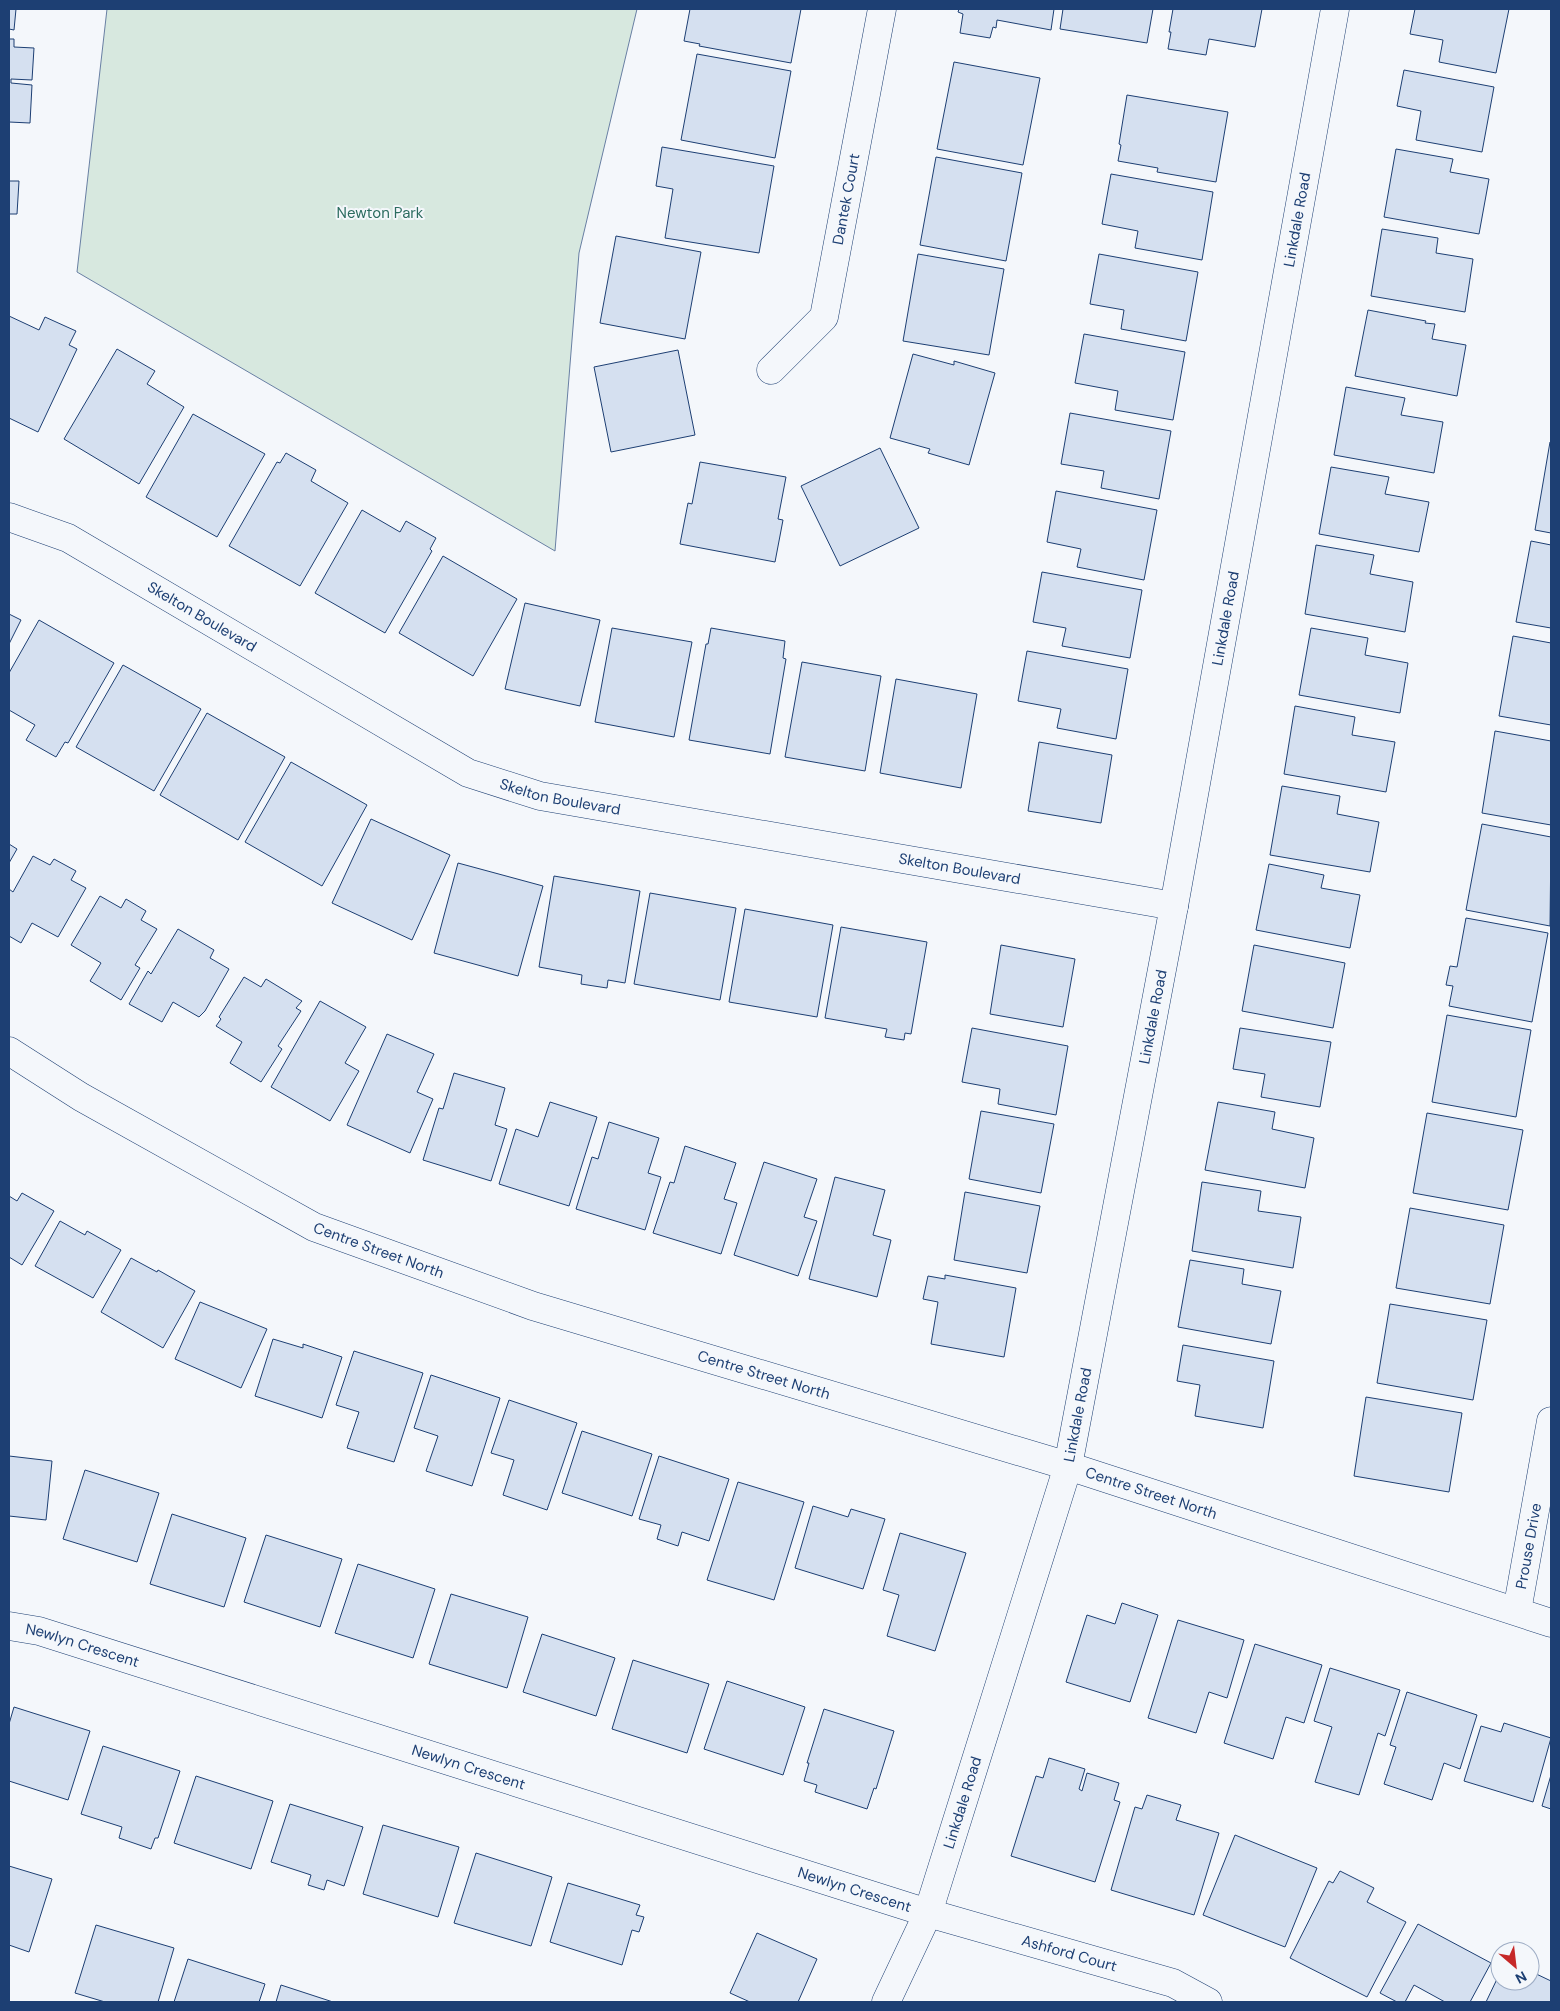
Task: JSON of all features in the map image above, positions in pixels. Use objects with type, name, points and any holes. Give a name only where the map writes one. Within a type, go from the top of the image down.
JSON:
[{"type":"street","name":"Dantek Court","points":[[771,370],[824,316],[882,9]]},
{"type":"street","name":"Linkdale Road","points":[[886,2002],[928,1913],[1068,1466],[1174,906],[1335,9]]},
{"type":"street","name":"Skelton Boulevard","points":[[9,517],[68,538],[468,773],[540,796],[1174,906]]},
{"type":"street","name":"Centre Street North","points":[[9,1051],[81,1097],[314,1227],[533,1306],[1068,1466],[1551,1623]]},
{"type":"street","name":"Prouse Drive","points":[[1517,1611],[1551,1421]]},
{"type":"street","name":"Newlyn Crescent","points":[[9,1626],[39,1630],[928,1913]]},
{"type":"street","name":"Ashford Court","points":[[928,1913],[1173,1984],[1208,2002]]},
{"type":"green space","name":"Newton Park","points":[[107,9],[637,9],[579,253],[555,551],[77,272]]},
{"type":"building","points":[[9,9],[16,9],[14,30],[9,29]]},
{"type":"building","points":[[690,9],[801,9],[791,63],[699,46],[700,44],[684,41]]},
{"type":"building","points":[[959,9],[1054,9],[1051,30],[997,20],[996,28],[993,27],[990,38],[960,33],[963,14],[958,12]]},
{"type":"building","points":[[1063,9],[1153,9],[1147,43],[1060,29]]},
{"type":"building","points":[[1173,9],[1262,9],[1255,47],[1209,39],[1206,55],[1168,49]]},
{"type":"building","points":[[1415,9],[1509,9],[1496,73],[1439,62],[1443,40],[1410,34]]},
{"type":"building","points":[[9,39],[14,39],[14,47],[34,48],[32,80],[11,79],[11,83],[32,85],[30,123],[9,122]]},
{"type":"building","points":[[697,54],[791,71],[775,158],[681,140]]},
{"type":"building","points":[[954,62],[1040,78],[1023,165],[937,149]]},
{"type":"building","points":[[1404,70],[1494,87],[1482,152],[1416,140],[1421,111],[1397,106]]},
{"type":"building","points":[[1127,95],[1228,112],[1216,182],[1157,172],[1158,168],[1118,161]]},
{"type":"building","points":[[662,147],[774,166],[759,253],[665,238],[673,189],[656,186]]},
{"type":"building","points":[[1396,149],[1453,159],[1450,172],[1489,179],[1479,234],[1384,217]]},
{"type":"building","points":[[936,157],[1022,173],[1006,261],[920,245]]},
{"type":"building","points":[[1111,174],[1213,192],[1202,260],[1135,248],[1138,231],[1102,224]]},
{"type":"building","points":[[9,181],[19,181],[17,214],[9,214]]},
{"type":"building","points":[[1382,229],[1438,238],[1436,253],[1473,259],[1465,312],[1371,296]]},
{"type":"building","points":[[616,236],[701,252],[685,339],[600,323]]},
{"type":"building","points":[[918,254],[1004,269],[989,355],[903,341]]},
{"type":"building","points":[[1099,254],[1198,272],[1186,341],[1121,329],[1124,310],[1090,304]]},
{"type":"building","points":[[1368,310],[1435,324],[1432,339],[1466,345],[1457,396],[1355,376]]},
{"type":"building","points":[[9,316],[39,330],[45,317],[76,331],[69,345],[77,349],[38,432],[9,418]]},
{"type":"building","points":[[1084,334],[1185,352],[1173,420],[1115,410],[1118,391],[1075,383]]},
{"type":"building","points":[[117,349],[155,371],[147,384],[184,407],[139,484],[64,439]]},
{"type":"building","points":[[678,350],[695,435],[611,452],[594,367]]},
{"type":"building","points":[[913,354],[954,365],[954,361],[995,373],[969,465],[928,453],[930,449],[890,438]]},
{"type":"building","points":[[1346,387],[1405,398],[1401,415],[1443,422],[1434,473],[1334,455]]},
{"type":"building","points":[[1070,413],[1171,431],[1159,499],[1101,488],[1104,471],[1061,464]]},
{"type":"building","points":[[193,414],[265,454],[217,537],[146,497]]},
{"type":"building","points":[[1551,443],[1551,533],[1535,530]]},
{"type":"building","points":[[880,448],[919,528],[840,566],[801,486]]},
{"type":"building","points":[[286,453],[316,470],[311,481],[348,503],[300,586],[229,546],[277,462],[280,463]]},
{"type":"building","points":[[700,462],[786,477],[778,519],[783,520],[775,562],[680,544],[688,503],[692,504]]},
{"type":"building","points":[[1331,467],[1389,477],[1385,494],[1429,502],[1419,552],[1319,534]]},
{"type":"building","points":[[1056,491],[1157,510],[1144,580],[1077,567],[1081,549],[1047,542]]},
{"type":"building","points":[[362,510],[400,532],[406,521],[436,538],[430,549],[432,551],[385,633],[315,593]]},
{"type":"building","points":[[1531,541],[1551,545],[1551,628],[1516,622]]},
{"type":"building","points":[[1316,545],[1374,555],[1370,574],[1413,582],[1405,632],[1305,614]]},
{"type":"building","points":[[443,556],[517,599],[473,676],[399,633]]},
{"type":"building","points":[[1042,572],[1142,590],[1130,658],[1062,646],[1066,628],[1033,622]]},
{"type":"building","points":[[525,603],[600,620],[580,706],[505,689]]},
{"type":"building","points":[[9,614],[21,620],[9,644]]},
{"type":"building","points":[[39,620],[114,663],[68,743],[65,742],[56,757],[26,740],[35,725],[9,710],[9,673]]},
{"type":"building","points":[[612,628],[692,642],[674,737],[595,722]]},
{"type":"building","points":[[711,628],[785,641],[783,658],[786,659],[770,754],[689,740],[706,644],[708,644]]},
{"type":"building","points":[[1311,628],[1368,638],[1365,655],[1408,663],[1400,713],[1299,695]]},
{"type":"building","points":[[1513,636],[1551,643],[1551,725],[1499,716]]},
{"type":"building","points":[[1027,651],[1128,669],[1116,739],[1057,728],[1061,709],[1018,701]]},
{"type":"building","points":[[802,662],[881,676],[865,771],[785,757]]},
{"type":"building","points":[[123,665],[201,709],[154,791],[76,747]]},
{"type":"building","points":[[896,679],[977,694],[961,788],[880,773]]},
{"type":"building","points":[[1295,706],[1355,717],[1352,735],[1395,742],[1386,792],[1284,774]]},
{"type":"building","points":[[207,713],[285,757],[238,840],[160,795]]},
{"type":"building","points":[[1495,731],[1551,741],[1551,825],[1482,813]]},
{"type":"building","points":[[1039,742],[1112,755],[1101,823],[1028,811]]},
{"type":"building","points":[[291,762],[367,805],[322,886],[245,842]]},
{"type":"building","points":[[1282,786],[1340,796],[1337,814],[1379,822],[1370,872],[1270,855]]},
{"type":"building","points":[[371,819],[450,855],[412,940],[332,903]]},
{"type":"building","points":[[1482,824],[1551,837],[1550,926],[1466,910]]},
{"type":"building","points":[[9,844],[17,849],[9,863]]},
{"type":"building","points":[[33,856],[50,865],[54,859],[76,871],[71,880],[86,888],[58,937],[32,923],[21,943],[9,936],[9,889],[13,892]]},
{"type":"building","points":[[458,863],[543,886],[518,976],[434,953]]},
{"type":"building","points":[[1269,864],[1324,875],[1321,888],[1360,895],[1350,948],[1256,930]]},
{"type":"building","points":[[554,876],[640,891],[625,983],[608,980],[607,988],[581,984],[582,975],[539,967]]},
{"type":"building","points":[[650,893],[736,908],[720,1000],[634,984]]},
{"type":"building","points":[[100,896],[121,908],[126,899],[146,911],[141,920],[157,929],[135,965],[140,968],[121,1000],[90,981],[101,963],[71,945]]},
{"type":"building","points":[[745,909],[833,925],[817,1017],[729,1002]]},
{"type":"building","points":[[1466,918],[1548,933],[1532,1022],[1449,1006],[1453,986],[1446,985],[1450,966],[1457,967]]},
{"type":"building","points":[[841,927],[927,942],[911,1034],[905,1033],[904,1040],[885,1037],[887,1029],[825,1018]]},
{"type":"building","points":[[178,929],[214,950],[210,958],[229,969],[205,1011],[199,1017],[173,1002],[162,1022],[129,1004],[148,971],[151,974]]},
{"type":"building","points":[[1001,945],[1075,959],[1063,1027],[990,1014]]},
{"type":"building","points":[[1254,945],[1345,963],[1333,1028],[1242,1011]]},
{"type":"building","points":[[244,977],[261,987],[266,979],[302,1001],[296,1008],[301,1011],[278,1046],[282,1049],[261,1082],[230,1063],[242,1042],[216,1026],[221,1019],[219,1017]]},
{"type":"building","points":[[320,1001],[366,1027],[345,1063],[359,1071],[330,1121],[271,1087]]},
{"type":"building","points":[[1447,1015],[1531,1030],[1516,1117],[1432,1102]]},
{"type":"building","points":[[972,1028],[1068,1046],[1056,1115],[998,1104],[1000,1089],[962,1082]]},
{"type":"building","points":[[1240,1028],[1331,1042],[1320,1107],[1261,1097],[1265,1074],[1233,1069]]},
{"type":"building","points":[[387,1034],[434,1054],[417,1092],[433,1099],[410,1153],[347,1125]]},
{"type":"building","points":[[454,1073],[505,1088],[495,1125],[507,1129],[491,1181],[423,1160],[439,1108],[443,1109]]},
{"type":"building","points":[[550,1102],[597,1117],[569,1206],[499,1184],[516,1129],[538,1137]]},
{"type":"building","points":[[1218,1102],[1275,1112],[1272,1129],[1314,1138],[1305,1188],[1205,1170]]},
{"type":"building","points":[[981,1111],[1054,1124],[1041,1193],[969,1179]]},
{"type":"building","points":[[1427,1113],[1523,1130],[1508,1210],[1413,1193]]},
{"type":"building","points":[[609,1122],[659,1138],[648,1173],[661,1177],[645,1230],[576,1209],[592,1157],[598,1159]]},
{"type":"building","points":[[685,1146],[736,1163],[724,1199],[737,1203],[721,1254],[653,1233],[670,1182],[674,1183]]},
{"type":"building","points":[[764,1162],[817,1179],[804,1217],[817,1221],[798,1276],[734,1255]]},
{"type":"building","points":[[835,1177],[885,1190],[873,1235],[891,1240],[877,1297],[809,1279]]},
{"type":"building","points":[[1202,1182],[1261,1191],[1258,1211],[1301,1217],[1293,1268],[1192,1251]]},
{"type":"building","points":[[965,1192],[1040,1206],[1027,1273],[954,1260]]},
{"type":"building","points":[[22,1193],[54,1211],[22,1265],[9,1257],[9,1196],[17,1201]]},
{"type":"building","points":[[1410,1208],[1504,1225],[1490,1304],[1396,1288]]},
{"type":"building","points":[[60,1221],[85,1235],[87,1231],[121,1250],[93,1298],[35,1266]]},
{"type":"building","points":[[131,1258],[157,1272],[158,1270],[195,1291],[163,1348],[101,1312]]},
{"type":"building","points":[[1190,1260],[1244,1269],[1242,1284],[1281,1291],[1271,1344],[1178,1327]]},
{"type":"building","points":[[945,1275],[1016,1288],[1004,1357],[931,1344],[938,1302],[923,1299],[928,1276],[945,1279]]},
{"type":"building","points":[[200,1302],[267,1329],[241,1388],[175,1359]]},
{"type":"building","points":[[1390,1304],[1487,1320],[1473,1400],[1377,1383]]},
{"type":"building","points":[[273,1339],[303,1348],[303,1344],[342,1357],[322,1418],[255,1396]]},
{"type":"building","points":[[1183,1345],[1274,1361],[1263,1428],[1195,1416],[1200,1385],[1177,1381]]},
{"type":"building","points":[[354,1351],[423,1373],[394,1462],[347,1448],[359,1412],[336,1405]]},
{"type":"building","points":[[431,1375],[500,1398],[472,1486],[426,1471],[438,1436],[414,1428]]},
{"type":"building","points":[[1366,1397],[1462,1413],[1449,1492],[1354,1476]]},
{"type":"building","points":[[509,1400],[577,1423],[547,1510],[503,1495],[514,1460],[491,1453]]},
{"type":"building","points":[[582,1431],[652,1454],[632,1516],[562,1493]]},
{"type":"building","points":[[9,1456],[52,1461],[46,1520],[9,1516]]},
{"type":"building","points":[[659,1456],[729,1479],[709,1541],[682,1532],[678,1546],[657,1539],[661,1525],[639,1519]]},
{"type":"building","points":[[85,1470],[159,1493],[137,1562],[63,1539]]},
{"type":"building","points":[[738,1482],[804,1502],[774,1600],[707,1580]]},
{"type":"building","points":[[813,1506],[848,1517],[851,1509],[885,1519],[863,1589],[795,1568]]},
{"type":"building","points":[[172,1514],[246,1538],[224,1607],[150,1584]]},
{"type":"building","points":[[900,1533],[966,1553],[935,1651],[887,1636],[899,1595],[883,1590]]},
{"type":"building","points":[[266,1535],[342,1559],[320,1627],[244,1602]]},
{"type":"building","points":[[358,1564],[435,1589],[413,1658],[335,1633]]},
{"type":"building","points":[[451,1594],[528,1617],[507,1688],[429,1664]]},
{"type":"building","points":[[1122,1603],[1158,1615],[1130,1702],[1066,1682],[1087,1615],[1115,1624]]},
{"type":"building","points":[[1178,1620],[1244,1640],[1227,1698],[1209,1692],[1196,1733],[1148,1718]]},
{"type":"building","points":[[542,1634],[615,1658],[596,1716],[523,1692]]},
{"type":"building","points":[[1255,1644],[1322,1665],[1304,1723],[1286,1717],[1273,1759],[1224,1743]]},
{"type":"building","points":[[633,1660],[709,1684],[687,1753],[612,1729]]},
{"type":"building","points":[[1330,1668],[1400,1690],[1385,1736],[1378,1733],[1359,1795],[1315,1782],[1332,1727],[1314,1721]]},
{"type":"building","points":[[727,1681],[805,1707],[783,1775],[704,1749]]},
{"type":"building","points":[[1407,1692],[1477,1715],[1460,1769],[1444,1763],[1432,1800],[1384,1784],[1396,1747],[1390,1745]]},
{"type":"building","points":[[14,1707],[90,1731],[68,1800],[9,1781],[9,1724]]},
{"type":"building","points":[[824,1709],[894,1731],[876,1789],[874,1788],[867,1809],[815,1792],[817,1785],[804,1781],[809,1763],[807,1763]]},
{"type":"building","points":[[1504,1723],[1551,1738],[1533,1802],[1464,1781],[1481,1726],[1501,1732]]},
{"type":"building","points":[[103,1746],[180,1771],[158,1838],[155,1838],[151,1849],[119,1838],[122,1827],[81,1814]]},
{"type":"building","points":[[1049,1758],[1085,1769],[1079,1789],[1082,1791],[1087,1773],[1119,1783],[1114,1800],[1120,1802],[1095,1882],[1011,1856],[1036,1776],[1043,1778]]},
{"type":"building","points":[[1551,1775],[1551,1809],[1542,1806]]},
{"type":"building","points":[[196,1776],[273,1801],[251,1869],[174,1843]]},
{"type":"building","points":[[1147,1795],[1181,1805],[1176,1820],[1219,1833],[1194,1915],[1111,1890],[1135,1807],[1142,1809]]},
{"type":"building","points":[[290,1804],[363,1827],[344,1886],[327,1880],[324,1890],[308,1885],[311,1875],[271,1862]]},
{"type":"building","points":[[383,1825],[459,1847],[438,1917],[363,1894]]},
{"type":"building","points":[[1235,1835],[1317,1868],[1285,1947],[1203,1915]]},
{"type":"building","points":[[476,1853],[552,1877],[531,1946],[454,1923]]},
{"type":"building","points":[[9,1866],[52,1879],[29,1952],[9,1945]]},
{"type":"building","points":[[1340,1871],[1374,1888],[1367,1902],[1406,1922],[1367,1997],[1290,1958],[1329,1881],[1333,1883]]},
{"type":"building","points":[[568,1883],[640,1905],[636,1915],[644,1917],[639,1932],[632,1930],[622,1965],[550,1942]]},
{"type":"building","points":[[1418,1924],[1490,1962],[1470,2002],[1445,2002],[1414,1985],[1405,2002],[1397,2002],[1380,1993]]},
{"type":"building","points":[[96,1925],[174,1948],[158,2002],[105,2002],[75,1993]]},
{"type":"building","points":[[757,1933],[817,1959],[798,2002],[750,2002],[730,1993]]},
{"type":"building","points":[[188,1959],[265,1984],[259,2002],[174,2002]]},
{"type":"building","points":[[1540,1976],[1551,1981],[1551,2002],[1486,2002],[1491,1991],[1540,1991]]},
{"type":"building","points":[[281,1985],[333,2002],[276,2002]]}]
